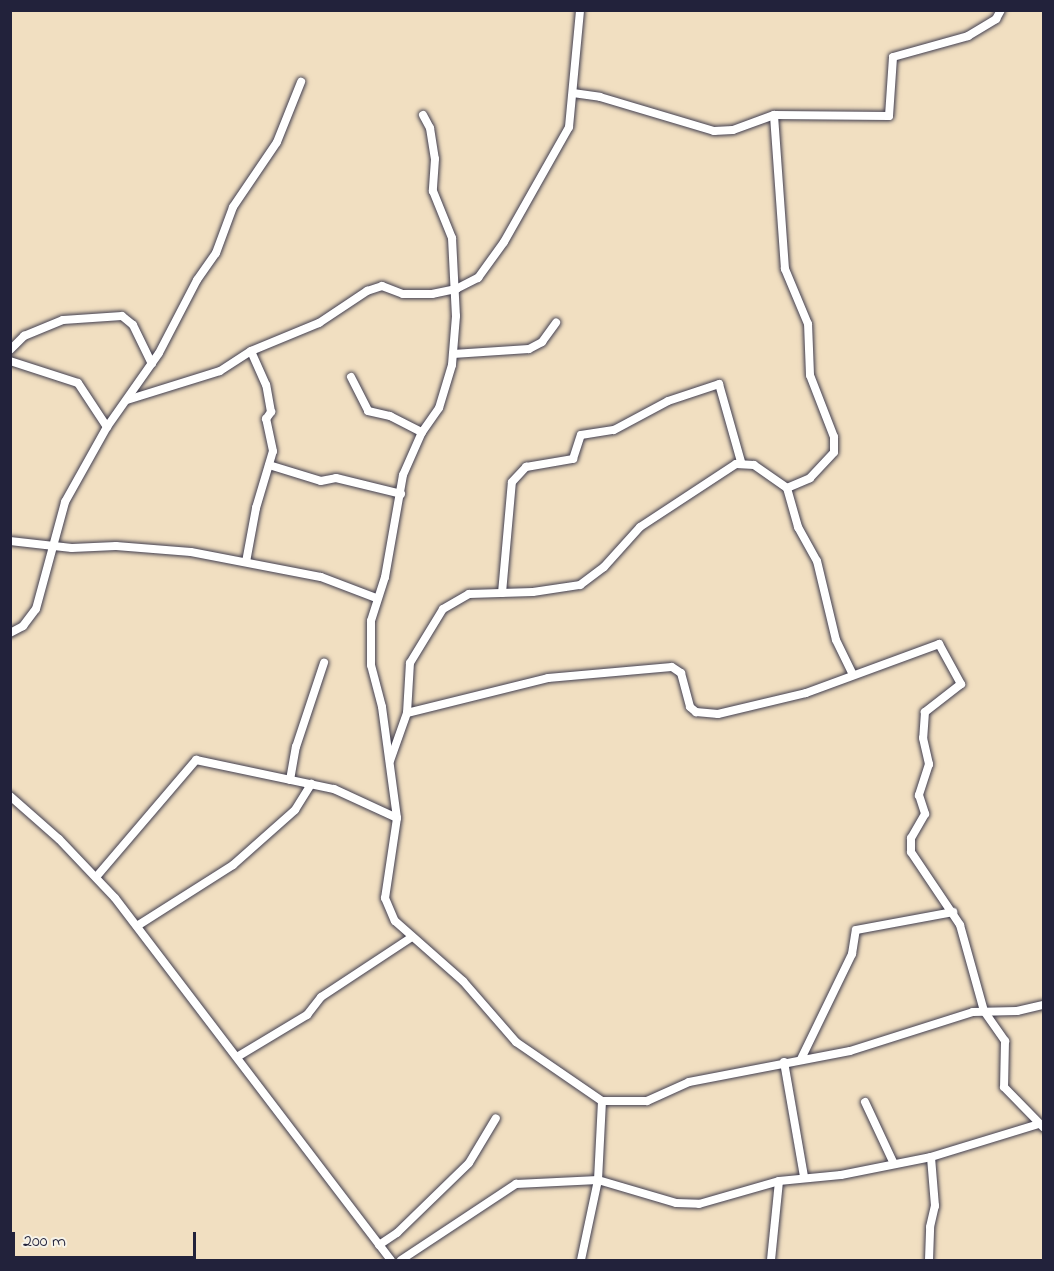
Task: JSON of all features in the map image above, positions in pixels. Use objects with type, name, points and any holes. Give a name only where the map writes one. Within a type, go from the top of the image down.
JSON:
[{"type":"street","points":[[127,400],[220,371],[251,351],[319,323],[374,289],[395,288],[403,294],[456,289],[478,278],[504,242],[564,137],[573,93],[580,10]]},
{"type":"street","points":[[573,93],[600,97],[714,131],[733,130],[774,115],[889,116],[893,57],[968,36],[996,19],[1001,10]]},
{"type":"street","points":[[10,633],[32,618],[64,502],[107,427],[152,364],[216,253],[233,207],[277,142],[301,82]]},
{"type":"street","points":[[423,115],[430,128],[435,159],[433,191],[439,214],[452,238],[456,289],[453,354],[438,408],[422,432],[403,475],[385,577],[376,598],[371,621],[371,665],[380,693],[397,818],[385,898],[395,921],[463,981],[516,1042],[603,1101],[647,1101],[688,1082],[884,1042],[958,1016],[984,1011],[1017,1011],[1044,1005]]},
{"type":"street","points":[[774,115],[785,269],[808,324],[810,375],[836,446],[810,478],[787,488]]},
{"type":"street","points":[[11,350],[24,336],[63,320],[122,316],[133,325],[152,364]]},
{"type":"street","points":[[453,354],[529,349],[542,342],[556,323]]},
{"type":"street","points":[[246,562],[273,451],[266,419],[271,413],[270,403],[251,351]]},
{"type":"street","points":[[10,361],[78,383],[107,427]]},
{"type":"street","points":[[351,377],[368,411],[390,416],[422,432]]},
{"type":"street","points":[[502,593],[512,482],[526,467],[573,459],[581,435],[614,430],[668,401],[719,384],[741,462]]},
{"type":"street","points":[[389,762],[407,712],[410,663],[438,615],[469,594],[562,589],[593,578],[640,527],[741,462],[754,465],[787,488],[792,512],[817,561],[834,634],[852,673]]},
{"type":"street","points":[[269,465],[321,481],[336,478],[401,494]]},
{"type":"street","points":[[10,541],[191,552],[321,577],[376,598]]},
{"type":"street","points":[[401,1260],[516,1184],[598,1179],[688,1205],[779,1181],[841,1175],[931,1157],[1041,1126],[1004,1087],[1005,1041],[984,1011],[953,912],[919,868],[910,843],[925,814],[919,795],[929,764],[923,738],[925,712],[960,686],[960,681],[939,644],[852,673],[792,697],[718,714],[696,712],[690,707],[681,673],[672,668],[548,678],[407,712]]},
{"type":"street","points":[[290,780],[296,747],[324,663]]},
{"type":"street","points":[[97,876],[196,760],[334,789],[397,818]]},
{"type":"street","points":[[137,926],[233,865],[295,810],[311,784]]},
{"type":"street","points":[[10,796],[97,876],[391,1260]]},
{"type":"street","points":[[801,1059],[852,954],[856,930],[953,912]]},
{"type":"street","points":[[237,1057],[307,1015],[330,990],[412,937]]},
{"type":"street","points":[[784,1062],[804,1177]]},
{"type":"street","points":[[581,1260],[598,1179],[603,1101]]},
{"type":"street","points":[[865,1102],[894,1164]]},
{"type":"street","points":[[379,1245],[397,1233],[469,1163],[496,1118]]},
{"type":"street","points":[[929,1260],[930,1227],[935,1206],[931,1157]]},
{"type":"street","points":[[771,1260],[779,1181]]}]
